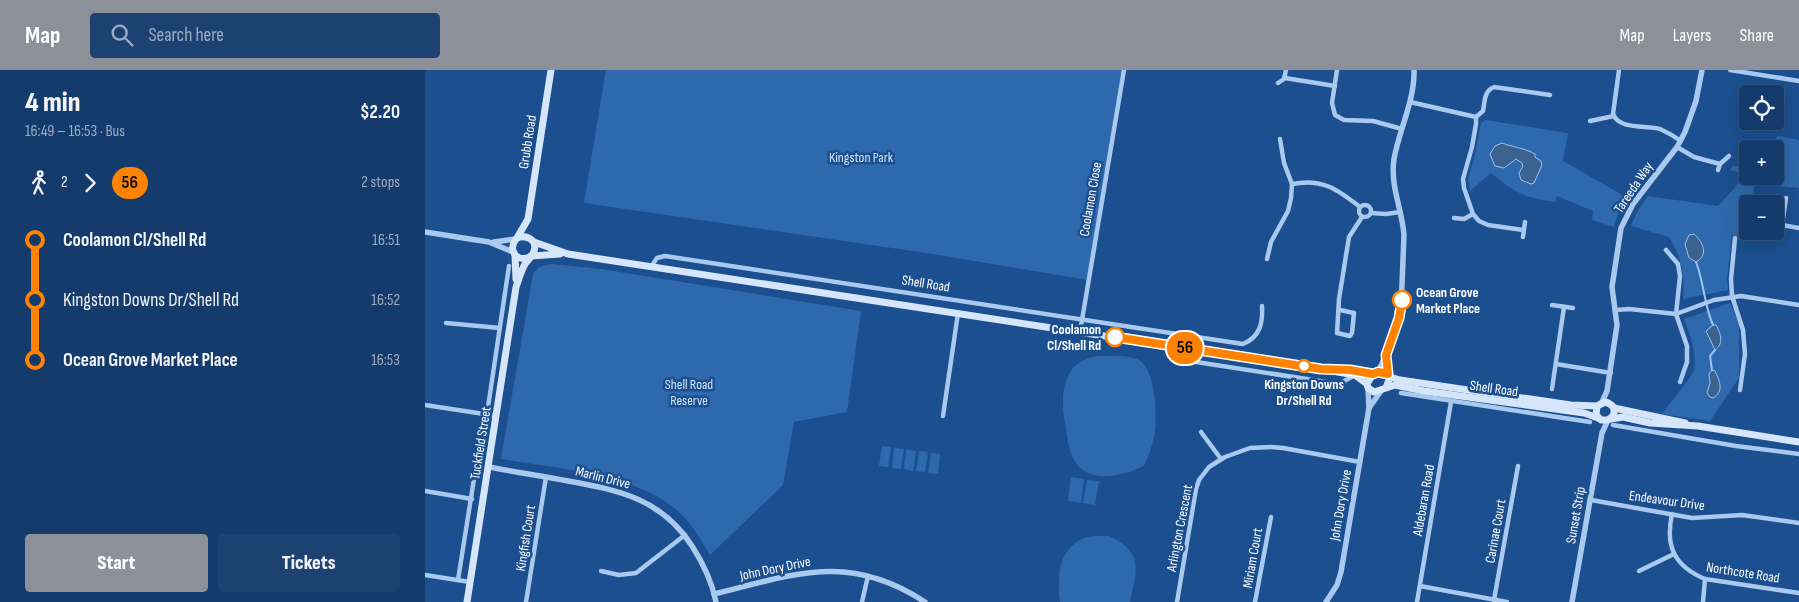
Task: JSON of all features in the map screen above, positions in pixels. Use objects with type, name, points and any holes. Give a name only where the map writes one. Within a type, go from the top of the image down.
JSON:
[{"type":"main road","name":"Grubb Road","points":[[533,241],[528,219],[551,70]]},
{"type":"main road","name":"Grubb Road","points":[[516,239],[528,219]]},
{"type":"main road","points":[[524,236],[533,241],[535,250],[531,257],[522,259],[514,254],[512,245],[516,239],[524,236]]},
{"type":"main road","name":"Shell Road","points":[[533,241],[548,249],[568,254],[1355,375],[1374,392],[1402,385],[1424,391],[1512,400],[1571,405],[1599,404]]},
{"type":"main road","name":"Tuckfield Street","points":[[514,254],[516,287]]},
{"type":"main road","name":"Shell Road","points":[[531,257],[568,254]]},
{"type":"main road","name":"Tuckfield Street","points":[[467,602],[516,287],[523,268],[531,257]]},
{"type":"main road","name":"Shell Road","points":[[1321,369],[1375,373],[1584,413],[1606,420],[1623,417],[1650,423],[1698,426],[1799,442]]},
{"type":"main road","points":[[1368,386],[1375,373]]},
{"type":"main road","points":[[1384,389],[1389,376]]},
{"type":"main road","points":[[1608,402],[1613,406],[1614,414],[1606,420],[1595,411],[1599,404],[1608,402]]},
{"type":"main road","name":"Shell Road","points":[[1613,406],[1637,414],[1671,419],[1698,426]]},
{"type":"street","name":"Coolamon Close","points":[[1080,332],[1124,70]]},
{"type":"street","points":[[1285,78],[1286,70]]},
{"type":"street","points":[[1337,70],[1332,107],[1335,115],[1339,118],[1373,121],[1401,129]]},
{"type":"street","points":[[1375,373],[1386,355],[1401,309],[1404,235],[1393,178],[1394,161],[1401,129],[1414,86],[1414,70]]},
{"type":"street","points":[[1619,70],[1614,116],[1619,122],[1658,129],[1681,140]]},
{"type":"street","name":"Tareeda Way","points":[[1599,404],[1609,384],[1617,325],[1612,287],[1621,228],[1633,204],[1681,140],[1691,116],[1702,70]]},
{"type":"street","points":[[1730,70],[1799,81]]},
{"type":"street","points":[[1278,83],[1285,78],[1335,86]]},
{"type":"street","points":[[1410,102],[1475,117],[1483,111],[1486,93],[1494,87],[1550,96]]},
{"type":"street","points":[[1590,121],[1614,116]]},
{"type":"street","points":[[1475,117],[1476,124],[1472,147],[1463,179],[1464,188],[1473,214],[1479,221],[1488,225],[1523,230]]},
{"type":"street","points":[[1267,259],[1271,242],[1290,205],[1292,184],[1284,163],[1280,139]]},
{"type":"street","points":[[1677,147],[1694,157],[1720,164]]},
{"type":"street","points":[[1718,170],[1720,164],[1729,156]]},
{"type":"street","points":[[1292,184],[1322,183],[1343,194],[1360,207]]},
{"type":"street","points":[[1784,207],[1785,198]]},
{"type":"street","points":[[1360,207],[1368,206],[1371,213]]},
{"type":"street","points":[[1360,207],[1359,213],[1362,217]]},
{"type":"street","points":[[1362,217],[1368,217],[1371,213],[1386,214],[1400,212]]},
{"type":"street","points":[[1454,218],[1464,219],[1473,214]]},
{"type":"street","points":[[1339,310],[1354,313],[1350,336],[1337,333],[1339,299],[1349,237],[1362,217]]},
{"type":"street","points":[[1523,237],[1525,222]]},
{"type":"street","points":[[1784,225],[1799,228]]},
{"type":"street","points":[[425,232],[489,242],[516,239]]},
{"type":"street","points":[[1735,238],[1731,273],[1732,296],[1743,330],[1745,354],[1740,390]]},
{"type":"street","points":[[489,242],[514,254]]},
{"type":"street","points":[[1666,250],[1678,264],[1680,276],[1676,314],[1687,346],[1687,362],[1680,382]]},
{"type":"street","name":"Shell Road","points":[[651,267],[657,258],[665,256],[1243,344],[1250,341],[1259,330],[1263,320],[1262,306]]},
{"type":"street","name":"Tuckfield Street","points":[[458,580],[477,460],[487,414],[509,266]]},
{"type":"street","points":[[1616,310],[1629,308],[1676,314],[1714,300],[1732,296],[1749,296],[1799,305]]},
{"type":"street","points":[[1553,304],[1573,308]]},
{"type":"street","points":[[1552,390],[1564,307]]},
{"type":"street","points":[[943,416],[958,313]]},
{"type":"street","points":[[446,322],[500,328]]},
{"type":"street","points":[[1189,348],[1192,337]]},
{"type":"street","points":[[1181,347],[1190,361],[1339,384],[1355,375]]},
{"type":"street","points":[[1386,355],[1389,376]]},
{"type":"street","points":[[1556,364],[1611,373]]},
{"type":"street","name":"Tareeda Way","points":[[1609,384],[1609,397],[1613,406]]},
{"type":"street","name":"John Dory Drive","points":[[1326,602],[1337,585],[1341,572],[1369,408],[1368,386]]},
{"type":"street","name":"John Dory Drive","points":[[1369,408],[1384,389]]},
{"type":"street","name":"Shell Road","points":[[1401,393],[1590,422]]},
{"type":"street","name":"Aldebaran Road","points":[[1417,602],[1451,402]]},
{"type":"street","points":[[425,405],[497,416]]},
{"type":"street","name":"Shell Road","points":[[1606,420],[1736,446],[1799,454]]},
{"type":"street","name":"Sunset Strip","points":[[1572,602],[1602,433],[1606,420]]},
{"type":"street","points":[[1201,432],[1221,459]]},
{"type":"street","name":"Arlington Crescent","points":[[1177,602],[1199,480],[1203,472],[1221,459],[1250,448],[1271,447],[1360,462]]},
{"type":"street","name":"Carinae Court","points":[[1494,600],[1518,466]]},
{"type":"street","name":"Marlin Drive","points":[[489,467],[603,487],[628,494],[658,509],[685,535],[704,566],[716,602]]},
{"type":"street","name":"Kingfish Court","points":[[525,602],[546,477]]},
{"type":"street","points":[[425,491],[472,499]]},
{"type":"street","name":"Endeavour Drive","points":[[1591,500],[1701,518],[1742,515],[1799,524]]},
{"type":"street","name":"Northcote Road","points":[[1671,514],[1670,544],[1683,567],[1705,579],[1799,593]]},
{"type":"street","name":"Miriam Court","points":[[1255,602],[1271,517]]},
{"type":"street","points":[[601,571],[619,576],[636,573],[685,535]]},
{"type":"street","points":[[1639,571],[1675,554]]},
{"type":"street","name":"John Dory Drive","points":[[714,594],[809,572],[840,572],[882,579],[925,602]]},
{"type":"street","points":[[425,575],[470,582]]},
{"type":"street","points":[[862,602],[868,576]]},
{"type":"street","points":[[1703,602],[1705,579]]},
{"type":"street","points":[[1420,586],[1507,602]]},
{"type":"green space","name":"Kingston Park","points":[[606,70],[1124,70],[1088,280],[933,254],[584,203]]},
{"type":"green space","points":[[1485,120],[1568,133],[1563,161],[1628,198],[1620,208],[1614,227],[1592,220],[1593,211],[1557,196],[1555,202],[1521,194],[1491,173],[1470,191],[1468,178],[1475,155],[1481,123]]},
{"type":"green space","points":[[1778,136],[1799,140],[1799,188],[1766,185],[1784,185],[1784,140],[1775,140]]},
{"type":"green space","points":[[1733,166],[1739,167],[1739,172],[1730,170]]},
{"type":"green space","points":[[1739,183],[1739,185],[1755,185],[1752,195],[1739,195],[1739,236],[1732,235],[1727,278],[1728,290],[1683,299],[1682,267],[1669,237],[1631,226],[1637,212],[1648,196],[1718,206]]},
{"type":"green space","name":"Shell Road Reserve","points":[[552,264],[601,269],[861,311],[847,412],[794,422],[783,485],[710,555],[684,517],[656,496],[636,486],[614,479],[567,469],[501,459],[533,274],[539,267]]},
{"type":"green space","points":[[1730,303],[1739,323],[1739,378],[1710,421],[1662,414],[1685,385],[1694,369],[1694,350],[1684,319]]},
{"type":"green space","points":[[1097,356],[1124,356],[1139,360],[1145,365],[1152,384],[1156,419],[1148,456],[1144,466],[1118,475],[1099,476],[1083,470],[1073,459],[1067,438],[1063,410],[1065,383],[1073,368],[1086,359]]},
{"type":"green space","points":[[882,446],[891,447],[888,467],[879,466]]},
{"type":"green space","points":[[894,448],[904,449],[901,469],[892,468]]},
{"type":"green space","points":[[906,449],[916,451],[913,471],[904,469]]},
{"type":"green space","points":[[919,451],[928,452],[925,472],[916,471]]},
{"type":"green space","points":[[931,453],[940,454],[938,474],[928,473]]},
{"type":"green space","points":[[1071,477],[1084,479],[1081,503],[1068,501]]},
{"type":"green space","points":[[1087,480],[1099,481],[1095,505],[1083,503]]},
{"type":"green space","points":[[1095,536],[1109,536],[1120,542],[1133,556],[1136,572],[1130,602],[1060,602],[1059,575],[1068,550],[1082,539]]},
{"type":"shaded area","points":[[1502,143],[1531,152],[1541,161],[1542,165],[1534,183],[1531,184],[1521,180],[1519,173],[1523,166],[1516,159],[1504,168],[1495,166],[1490,154],[1495,146]]},
{"type":"shaded area","points":[[1694,234],[1703,248],[1702,256],[1696,262],[1689,258],[1685,244],[1689,235]]},
{"type":"shaded area","points":[[1713,325],[1716,325],[1721,339],[1720,345],[1715,350],[1706,331]]},
{"type":"shaded area","points":[[1712,370],[1715,371],[1720,385],[1719,392],[1713,398],[1707,393],[1710,383],[1709,374]]},
{"type":"waterway","points":[[1696,262],[1713,325]]},
{"type":"waterway","points":[[1712,370],[1710,356],[1715,350]]},
{"type":"bus line","name":"56","points":[[1115,337],[1321,369],[1350,370],[1373,374],[1383,372],[1388,374],[1386,355],[1399,318],[1402,300]]},
{"type":"place","name":"Ocean Grove Market Place","points":[[1402,300]]},
{"type":"place","name":"Coolamon Cl/Shell Rd","points":[[1115,337]]},
{"type":"place","name":"Kingston Downs Dr/Shell Rd","points":[[1304,366]]}]
